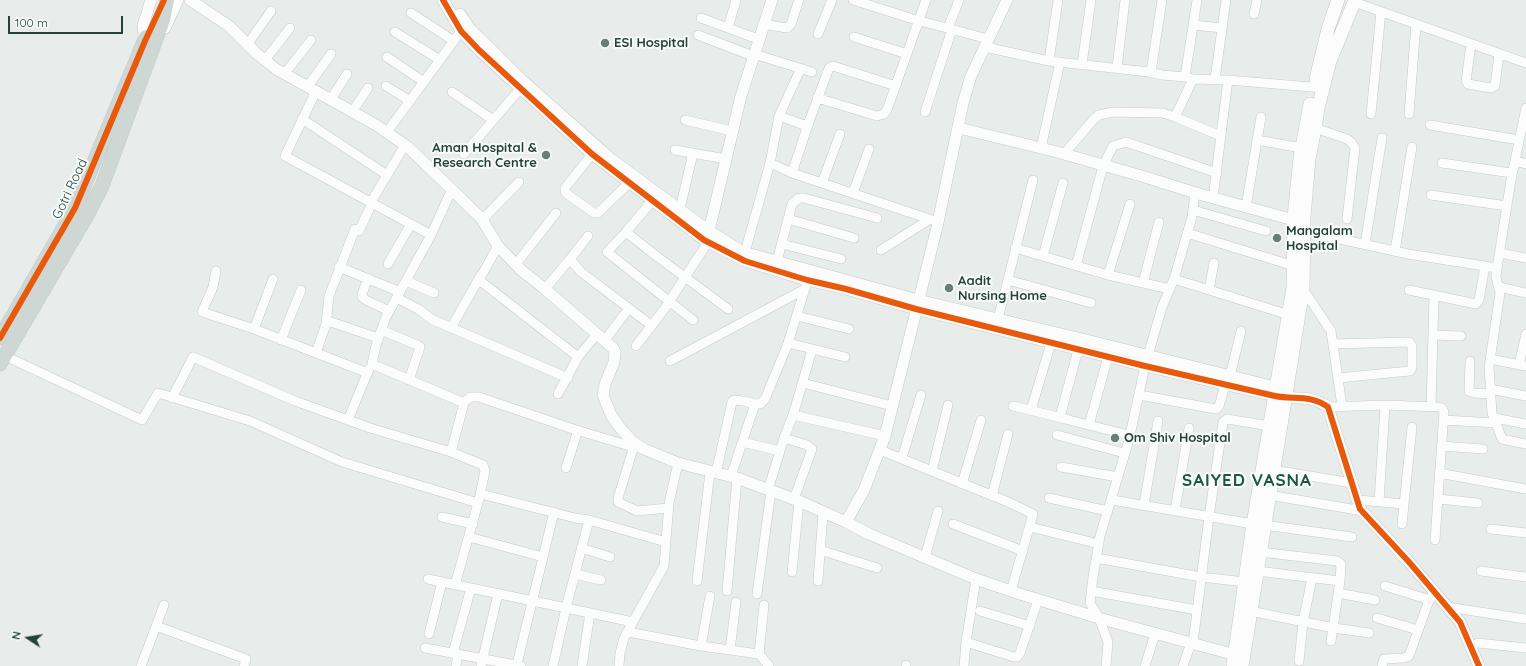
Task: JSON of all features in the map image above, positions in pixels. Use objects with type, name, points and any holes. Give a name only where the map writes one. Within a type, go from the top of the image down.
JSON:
[{"type":"main road","points":[[152,36],[165,0]]},
{"type":"main road","points":[[1238,661],[1245,582],[1259,524],[1269,495],[1284,394],[1303,289],[1301,225],[1302,148],[1318,88],[1328,29],[1338,0]]},
{"type":"main road","points":[[1238,661],[1250,611],[1260,552],[1259,524],[1270,426],[1284,394],[1294,266],[1301,225],[1309,159],[1318,108],[1318,88],[1355,1]]},
{"type":"main road","name":"Gotri Road","points":[[2,332],[75,208],[152,36]]},
{"type":"main road","name":"Gotri Road","points":[[2,358],[96,197],[114,153],[152,36]]},
{"type":"street","points":[[152,0],[143,26],[152,36],[162,34],[178,0]]},
{"type":"street","points":[[190,0],[229,26],[247,45],[265,60],[387,132],[405,145],[452,189],[482,220],[498,246],[521,270],[613,348],[615,357],[605,384],[603,395],[610,415],[634,445]]},
{"type":"street","points":[[443,0],[464,27],[479,50],[592,154],[652,201],[745,261],[846,290],[917,305],[998,319],[1147,361],[1284,394],[1320,401],[1328,407],[1360,509],[1432,596],[1447,607],[1460,622],[1479,666]]},
{"type":"street","points":[[452,0],[464,27],[611,159],[680,210],[707,237],[745,252],[777,261],[808,280]]},
{"type":"street","points":[[728,28],[736,0]]},
{"type":"street","points":[[636,346],[686,278],[707,237],[732,131],[758,39],[772,0]]},
{"type":"street","points":[[763,24],[787,28],[791,24],[799,0]]},
{"type":"street","points":[[818,34],[832,0]]},
{"type":"street","points":[[853,0],[950,29],[987,43],[1049,61],[1151,72],[1162,75],[1189,78],[1318,88]]},
{"type":"street","points":[[817,98],[880,116],[884,114],[896,86],[926,0]]},
{"type":"street","points":[[925,112],[959,0]]},
{"type":"street","points":[[846,522],[864,490],[884,436],[917,305],[933,220],[959,128],[963,103],[971,76],[1007,0]]},
{"type":"street","points":[[1049,61],[1058,0]]},
{"type":"street","points":[[1082,64],[1091,0]]},
{"type":"street","points":[[1117,68],[1125,0]]},
{"type":"street","points":[[1151,72],[1162,0]]},
{"type":"street","points":[[1175,117],[1189,78],[1193,25],[1197,0]]},
{"type":"street","points":[[1215,80],[1226,0]]},
{"type":"street","points":[[1254,14],[1257,0]]},
{"type":"street","points":[[1355,1],[1381,12],[1526,63]]},
{"type":"street","points":[[247,45],[271,11]]},
{"type":"street","points":[[1371,114],[1381,12]]},
{"type":"street","points":[[411,13],[454,41]]},
{"type":"street","points":[[701,18],[758,39]]},
{"type":"street","points":[[1408,114],[1416,24]]},
{"type":"street","points":[[1193,25],[1222,28]]},
{"type":"street","points":[[387,132],[464,27]]},
{"type":"street","points":[[265,60],[290,28]]},
{"type":"street","points":[[395,32],[440,60]]},
{"type":"street","points":[[698,35],[754,55],[812,72]]},
{"type":"street","points":[[854,37],[907,54]]},
{"type":"street","points":[[285,73],[311,40]]},
{"type":"street","points":[[1471,44],[1466,81],[1468,84],[1494,87],[1496,84],[1499,54]]},
{"type":"street","points":[[331,54],[312,89],[302,119],[285,156],[431,235]]},
{"type":"street","points":[[387,57],[424,82]]},
{"type":"street","points":[[1041,148],[1060,62]]},
{"type":"street","points":[[792,172],[817,98],[830,66],[896,86]]},
{"type":"street","points":[[745,252],[770,163],[779,116],[801,68]]},
{"type":"street","points":[[331,99],[347,74]]},
{"type":"street","points":[[1213,198],[1228,80]]},
{"type":"street","points":[[386,86],[410,101]]},
{"type":"street","points":[[352,112],[368,88]]},
{"type":"street","points":[[464,154],[520,89]]},
{"type":"street","points":[[452,92],[493,120]]},
{"type":"street","points":[[1526,108],[1522,134],[1512,173],[1497,268],[1496,277],[1500,292],[1489,367],[1492,414],[1502,439],[1526,444]]},
{"type":"street","points":[[1064,154],[1093,120],[1103,114],[1114,112],[1163,113],[1221,136]]},
{"type":"street","points":[[779,116],[807,126]]},
{"type":"street","points":[[1246,207],[1261,117]]},
{"type":"street","points":[[302,119],[387,176]]},
{"type":"street","points":[[685,120],[732,131]]},
{"type":"street","points":[[1430,125],[1522,134]]},
{"type":"street","points":[[959,128],[1064,154],[1145,177],[1365,244],[1396,251],[1497,268]]},
{"type":"street","points":[[1315,128],[1346,139],[1351,142],[1355,148],[1347,219]]},
{"type":"street","points":[[822,183],[840,134]]},
{"type":"street","points":[[1365,244],[1382,138]]},
{"type":"street","points":[[1257,140],[1302,148]]},
{"type":"street","points":[[1076,266],[1103,166],[1113,146],[1126,142],[1217,173]]},
{"type":"street","points":[[316,353],[326,324],[329,296],[339,267],[371,202],[405,145]]},
{"type":"street","points":[[1396,251],[1412,147]]},
{"type":"street","points":[[854,193],[868,149]]},
{"type":"street","points":[[675,150],[726,158]]},
{"type":"street","points":[[680,210],[693,153]]},
{"type":"street","points":[[592,154],[565,188],[565,192],[567,194],[594,213],[598,213],[629,183]]},
{"type":"street","points":[[1515,161],[1526,164]]},
{"type":"street","points":[[770,163],[822,183],[933,220]]},
{"type":"street","points":[[1442,163],[1512,173]]},
{"type":"street","points":[[998,319],[1032,180]]},
{"type":"street","points":[[482,220],[519,182]]},
{"type":"street","points":[[1043,256],[1063,183]]},
{"type":"street","points":[[348,420],[372,364],[380,334],[389,311],[431,235],[452,189]]},
{"type":"street","points":[[1106,666],[1108,642],[1099,618],[1090,603],[1096,558],[1162,307],[1174,279],[1193,210],[1195,193]]},
{"type":"street","points":[[1431,195],[1507,206]]},
{"type":"street","points":[[777,261],[792,204],[799,198],[804,198],[876,218]]},
{"type":"street","points":[[652,201],[607,252],[693,320]]},
{"type":"street","points":[[1108,275],[1130,204]]},
{"type":"street","points":[[1193,210],[1266,231]]},
{"type":"street","points":[[516,264],[556,213]]},
{"type":"street","points":[[788,219],[854,238]]},
{"type":"street","points":[[881,250],[927,221],[933,220]]},
{"type":"street","points":[[1143,283],[1159,222]]},
{"type":"street","points":[[388,264],[412,224]]},
{"type":"street","points":[[626,232],[728,309]]},
{"type":"street","points":[[1186,234],[1294,266]]},
{"type":"street","points":[[545,289],[588,236]]},
{"type":"street","points":[[782,244],[841,259]]},
{"type":"street","points":[[451,328],[498,246]]},
{"type":"street","points":[[498,246],[479,280],[578,357]]},
{"type":"street","points":[[1015,248],[1108,275],[1170,289]]},
{"type":"street","points":[[1500,253],[1526,258]]},
{"type":"street","points":[[570,259],[581,272],[651,325]]},
{"type":"street","points":[[1209,290],[1214,262]]},
{"type":"street","points":[[1409,290],[1476,304],[1479,300],[1485,266]]},
{"type":"street","points":[[339,267],[368,278],[398,295],[433,320],[568,378]]},
{"type":"street","points":[[216,271],[213,287],[202,312],[254,329],[368,373]]},
{"type":"street","points":[[368,278],[362,297],[389,311]]},
{"type":"street","points":[[254,329],[273,279]]},
{"type":"street","points":[[1174,279],[1289,315]]},
{"type":"street","points":[[697,581],[713,473],[732,402],[734,400],[738,400],[760,404],[765,399],[788,343],[808,280]]},
{"type":"street","points":[[670,361],[808,280]]},
{"type":"street","points":[[1008,280],[1091,303]]},
{"type":"street","points":[[406,281],[434,293]]},
{"type":"street","points":[[1499,287],[1526,293]]},
{"type":"street","points":[[1303,289],[1331,331],[1342,406]]},
{"type":"street","points":[[281,340],[301,290]]},
{"type":"street","points":[[1431,406],[1434,296]]},
{"type":"street","points":[[917,305],[1078,350],[1108,357],[1147,361]]},
{"type":"street","points":[[558,394],[578,357],[601,337],[629,308]]},
{"type":"street","points":[[797,316],[849,329]]},
{"type":"street","points":[[326,324],[331,322],[417,344],[420,347],[409,380]]},
{"type":"street","points":[[1139,396],[1216,409],[1219,406],[1241,331]]},
{"type":"street","points":[[1490,359],[1523,365],[1526,334]]},
{"type":"street","points":[[1433,335],[1461,336]]},
{"type":"street","points":[[1333,344],[1409,342],[1412,346],[1412,368],[1410,371],[1338,378]]},
{"type":"street","points":[[788,343],[845,357]]},
{"type":"street","points":[[1031,410],[1051,343]]},
{"type":"street","points":[[757,594],[770,490],[780,451],[793,415],[812,350]]},
{"type":"street","points":[[1060,417],[1078,350]]},
{"type":"street","points":[[172,398],[193,357],[295,401],[348,420],[451,452],[483,465],[485,467],[480,499],[455,585]]},
{"type":"street","points":[[1089,425],[1108,357]]},
{"type":"street","points":[[2,358],[142,420],[158,393],[250,420],[342,462],[480,499],[554,512],[589,520],[666,542]]},
{"type":"street","points":[[1470,361],[1469,391],[1471,393],[1490,392],[1526,396]]},
{"type":"street","points":[[372,364],[464,402]]},
{"type":"street","points":[[803,383],[892,406]]},
{"type":"street","points":[[902,458],[921,395]]},
{"type":"street","points":[[451,452],[464,402],[471,397],[479,397],[578,430],[634,445],[678,464],[734,477],[770,490],[797,500],[869,534],[976,579],[1038,600],[1155,634],[1192,643],[1238,661]]},
{"type":"street","points":[[727,591],[734,477],[742,442],[755,404]]},
{"type":"street","points":[[932,470],[948,405]]},
{"type":"street","points":[[1328,407],[1385,405],[1431,406],[1442,408],[1444,412],[1435,540]]},
{"type":"street","points":[[1379,502],[1385,405]]},
{"type":"street","points":[[1013,406],[1129,435]]},
{"type":"street","points":[[793,415],[884,436]]},
{"type":"street","points":[[1183,666],[1192,643],[1223,422],[1227,419],[1270,426]]},
{"type":"street","points":[[962,484],[980,420]]},
{"type":"street","points":[[1443,420],[1495,420],[1526,424]]},
{"type":"street","points":[[1144,505],[1158,421]]},
{"type":"street","points":[[1402,524],[1412,427]]},
{"type":"street","points":[[1175,510],[1189,428]]},
{"type":"street","points":[[566,468],[578,430]]},
{"type":"street","points":[[992,496],[1008,434]]},
{"type":"street","points":[[1057,435],[1124,452]]},
{"type":"street","points":[[784,438],[807,445],[812,449],[797,500],[792,572]]},
{"type":"street","points":[[742,442],[780,451]]},
{"type":"street","points":[[634,445],[618,502],[637,511],[668,508]]},
{"type":"street","points":[[1441,446],[1483,449]]},
{"type":"street","points":[[880,450],[932,470],[1033,514],[1011,591]]},
{"type":"street","points":[[619,666],[620,653],[624,638],[664,566],[668,508],[678,464]]},
{"type":"street","points":[[1062,467],[1118,477]]},
{"type":"street","points":[[1273,470],[1352,483]]},
{"type":"street","points":[[1440,473],[1526,489]]},
{"type":"street","points":[[1269,495],[1362,511]]},
{"type":"street","points":[[1049,498],[1108,511]]},
{"type":"street","points":[[1438,499],[1478,503]]},
{"type":"street","points":[[1112,500],[1209,517],[1352,537]]},
{"type":"street","points":[[1358,500],[1404,504]]},
{"type":"street","points":[[925,558],[938,511]]},
{"type":"street","points":[[425,648],[455,654],[482,662],[520,665],[532,601],[554,512]]},
{"type":"street","points":[[818,581],[823,512]]},
{"type":"street","points":[[442,517],[473,524]]},
{"type":"street","points":[[553,666],[566,608],[589,520]]},
{"type":"street","points":[[953,524],[1023,551]]},
{"type":"street","points":[[1030,527],[1099,544]]},
{"type":"street","points":[[1491,529],[1526,533]]},
{"type":"street","points":[[469,537],[543,556]]},
{"type":"street","points":[[581,548],[610,557]]},
{"type":"street","points":[[820,550],[877,568]]},
{"type":"street","points":[[1260,552],[1338,561],[1341,564],[1334,628],[1331,641]]},
{"type":"street","points":[[1096,558],[1201,577],[1245,582]]},
{"type":"street","points":[[1257,571],[1340,581]]},
{"type":"street","points":[[1481,571],[1526,577]]},
{"type":"street","points":[[575,574],[601,580]]},
{"type":"street","points":[[1299,661],[1303,622],[1312,578]]},
{"type":"street","points":[[428,579],[633,622]]},
{"type":"street","points":[[964,666],[966,642],[976,579]]},
{"type":"street","points":[[429,634],[442,582]]},
{"type":"street","points":[[1385,586],[1432,596]]},
{"type":"street","points":[[456,666],[455,654],[471,588]]},
{"type":"street","points":[[1091,591],[1197,610]]},
{"type":"street","points":[[1338,593],[1375,600]]},
{"type":"street","points":[[482,662],[498,594]]},
{"type":"street","points":[[701,646],[710,596]]},
{"type":"street","points":[[1382,666],[1384,660],[1409,656],[1432,596]]},
{"type":"street","points":[[966,642],[1017,657],[1030,626],[1038,600]]},
{"type":"street","points":[[730,650],[736,602]]},
{"type":"street","points":[[141,666],[164,605]]},
{"type":"street","points":[[759,654],[764,605]]},
{"type":"street","points":[[1447,607],[1526,619]]},
{"type":"street","points":[[980,610],[1030,626]]},
{"type":"street","points":[[1250,611],[1334,628],[1369,633]]},
{"type":"street","points":[[582,666],[590,613]]},
{"type":"street","points":[[1377,618],[1418,630]]},
{"type":"street","points":[[156,626],[246,659],[244,666]]},
{"type":"street","points":[[628,632],[701,646],[759,654],[769,666]]},
{"type":"street","points":[[1145,666],[1155,634]]},
{"type":"street","points":[[1478,643],[1526,648]]},
{"type":"cycle path","points":[[0,338],[75,208],[145,41],[164,0]]},
{"type":"cycle path","points":[[443,0],[461,31],[479,50],[592,154],[704,240],[745,261],[807,280],[846,289],[916,309],[1145,366],[1275,396],[1315,400],[1328,407],[1360,509],[1409,562],[1460,622],[1479,666]]},
{"type":"place","name":"ESI Hospital","points":[[605,43]]},
{"type":"place","name":"Aman Hospital & Research Centre","points":[[546,155]]},
{"type":"place","name":"Mangalam Hospital","points":[[1277,238]]},
{"type":"place","name":"Aadit Nursing Home","points":[[949,288]]},
{"type":"place","name":"Om Shiv Hospital","points":[[1115,438]]},
{"type":"district","name":"SAIYED VASNA","points":[[1247,481]]}]
